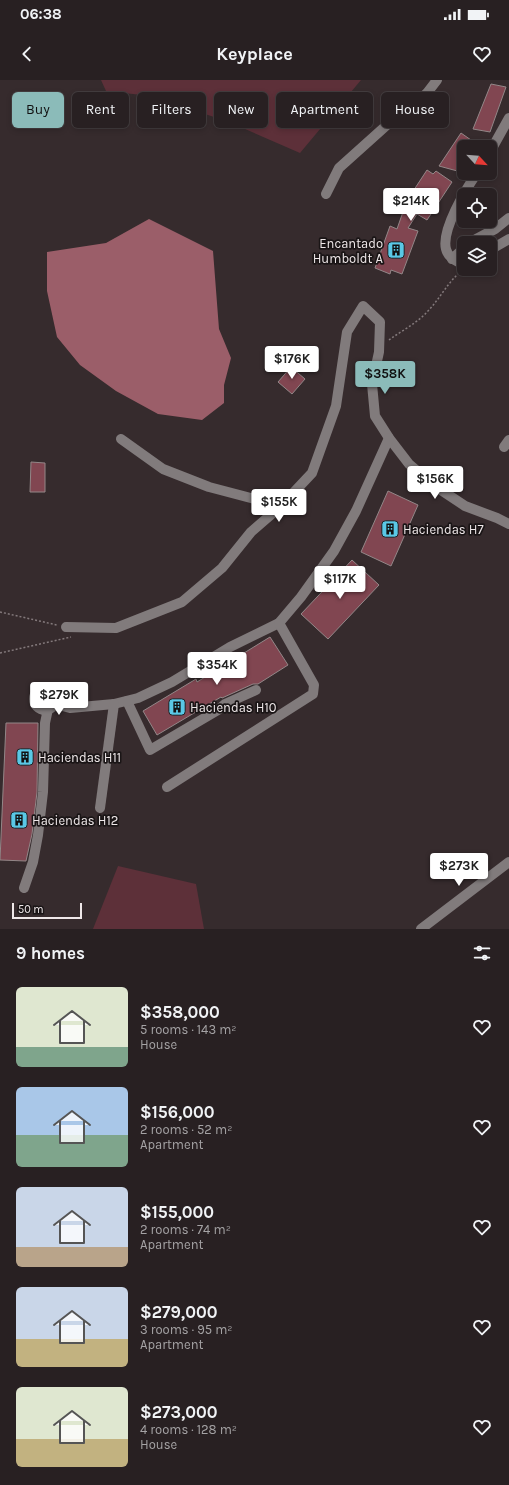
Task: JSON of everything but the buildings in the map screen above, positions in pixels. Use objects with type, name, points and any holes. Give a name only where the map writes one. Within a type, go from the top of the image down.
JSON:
[{"type":"street","points":[[326,194],[339,168],[388,124],[414,105],[427,93],[437,80]]},
{"type":"street","points":[[497,140],[509,118]]},
{"type":"street","points":[[457,264],[446,250],[446,237],[452,216],[473,180]]},
{"type":"street","points":[[482,236],[509,218]]},
{"type":"street","points":[[497,246],[509,239]]},
{"type":"street","points":[[452,259],[457,254]]},
{"type":"street","points":[[66,627],[116,628],[182,602],[222,568],[251,532],[281,506],[312,473],[336,406],[347,332],[363,306],[380,322],[378,352],[372,384],[375,416],[389,438],[409,464],[434,486],[466,506],[498,518],[509,524]]},
{"type":"street","points":[[24,888],[33,862],[38,835],[43,792],[45,724],[52,707],[70,708],[114,704],[138,698],[172,682],[230,647],[279,624],[301,597],[334,551],[356,512],[389,438]]},
{"type":"street","points":[[121,439],[163,469],[209,487],[281,506]]},
{"type":"street","points":[[167,787],[314,694],[314,685],[279,624]]},
{"type":"street","points":[[127,701],[150,750],[226,704],[256,690]]},
{"type":"street","points":[[100,808],[114,704]]},
{"type":"street","points":[[421,929],[509,862]]},
{"type":"path","points":[[378,352],[387,341],[418,321],[427,313],[457,274]]},
{"type":"path","points":[[0,612],[66,627]]},
{"type":"path","points":[[0,653],[77,636]]},
{"type":"shaded area","points":[[101,80],[361,80],[351,92],[276,92],[276,128],[321,128],[300,153],[243,128],[268,128],[268,92],[214,92],[214,117],[206,114],[206,92],[137,92],[137,94],[129,94],[129,92],[106,91]]},
{"type":"shaded area","points":[[149,219],[213,251],[219,329],[231,358],[224,385],[224,403],[202,420],[158,414],[116,391],[80,365],[57,337],[47,291],[47,252],[106,243]]},
{"type":"shaded area","points":[[118,866],[196,884],[204,929],[93,929]]},
{"type":"place","name":"Encantado Humboldt A","points":[[396,250]]},
{"type":"place","name":"Haciendas H7","points":[[390,529]]},
{"type":"place","name":"Haciendas H10","points":[[177,707]]},
{"type":"place","name":"Haciendas H11","points":[[25,757]]},
{"type":"place","name":"Haciendas H12","points":[[19,820]]}]
